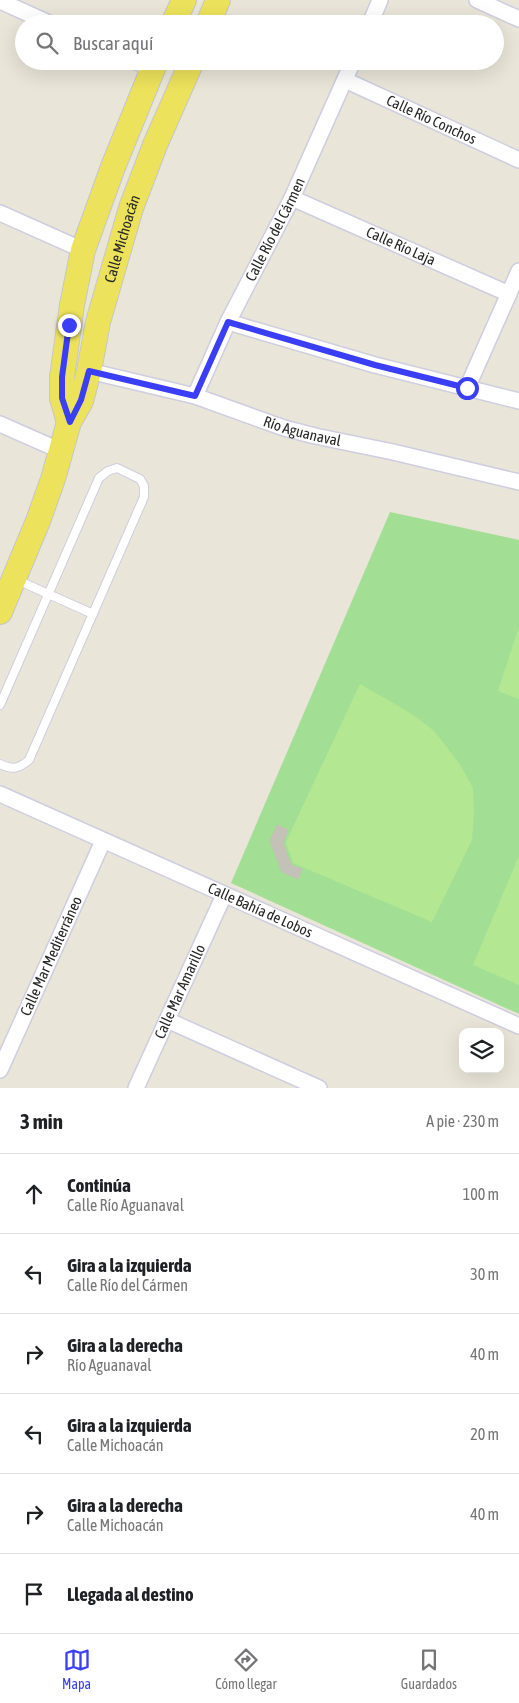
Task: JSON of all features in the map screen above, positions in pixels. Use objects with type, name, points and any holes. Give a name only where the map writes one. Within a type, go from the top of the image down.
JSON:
[{"type":"main road","points":[[177,15],[184,0]]},
{"type":"main road","points":[[212,15],[218,0]]},
{"type":"main road","name":"Calle Michoacán","points":[[70,422],[62,398],[62,377],[72,305],[83,250],[146,70]]},
{"type":"main road","name":"Calle Michoacán","points":[[0,612],[38,521],[70,422],[81,400],[89,371],[98,322],[130,208],[188,70]]},
{"type":"street","points":[[374,15],[380,0]]},
{"type":"street","points":[[477,0],[519,19]]},
{"type":"street","points":[[0,1],[31,15]]},
{"type":"street","name":"Calle Río del Cármen","points":[[195,396],[228,322],[292,198],[349,70]]},
{"type":"street","name":"Calle Río Conchos","points":[[344,80],[519,160]]},
{"type":"street","name":"Calle Río Laja","points":[[292,198],[509,294]]},
{"type":"street","points":[[0,213],[83,250]]},
{"type":"street","points":[[467,388],[519,271]]},
{"type":"street","points":[[228,322],[375,365],[519,401]]},
{"type":"street","name":"Río Aguanaval","points":[[89,371],[195,396],[284,428],[519,482]]},
{"type":"street","points":[[0,424],[61,451]]},
{"type":"street","name":"Calle Bahía de Lobos","points":[[0,794],[519,1026]]},
{"type":"street","name":"Calle Mar Mediterráneo","points":[[0,1070],[104,841]]},
{"type":"street","name":"Calle Mar Amarillo","points":[[136,1088],[224,895]]},
{"type":"street","points":[[166,1020],[320,1088]]},
{"type":"lane","points":[[0,705],[99,478],[108,471],[117,468],[140,479],[144,486],[144,497],[29,760],[20,767],[11,769],[0,764]]},
{"type":"lane","points":[[14,578],[93,614]]},
{"type":"green space","points":[[390,512],[519,540],[519,1014],[231,883]]},
{"type":"green space","points":[[519,627],[519,699],[498,691]]},
{"type":"green space","points":[[360,684],[412,714],[434,731],[459,763],[473,788],[472,840],[432,922],[293,863],[286,842]]},
{"type":"green space","points":[[519,856],[519,985],[473,965]]},
{"type":"building","points":[[277,825],[288,830],[283,843],[291,865],[302,869],[298,879],[282,872],[270,841]]},
{"type":"route","points":[[69,325],[62,377],[62,398],[70,422],[81,400],[89,371],[195,396],[228,322],[375,365],[467,388]]}]
